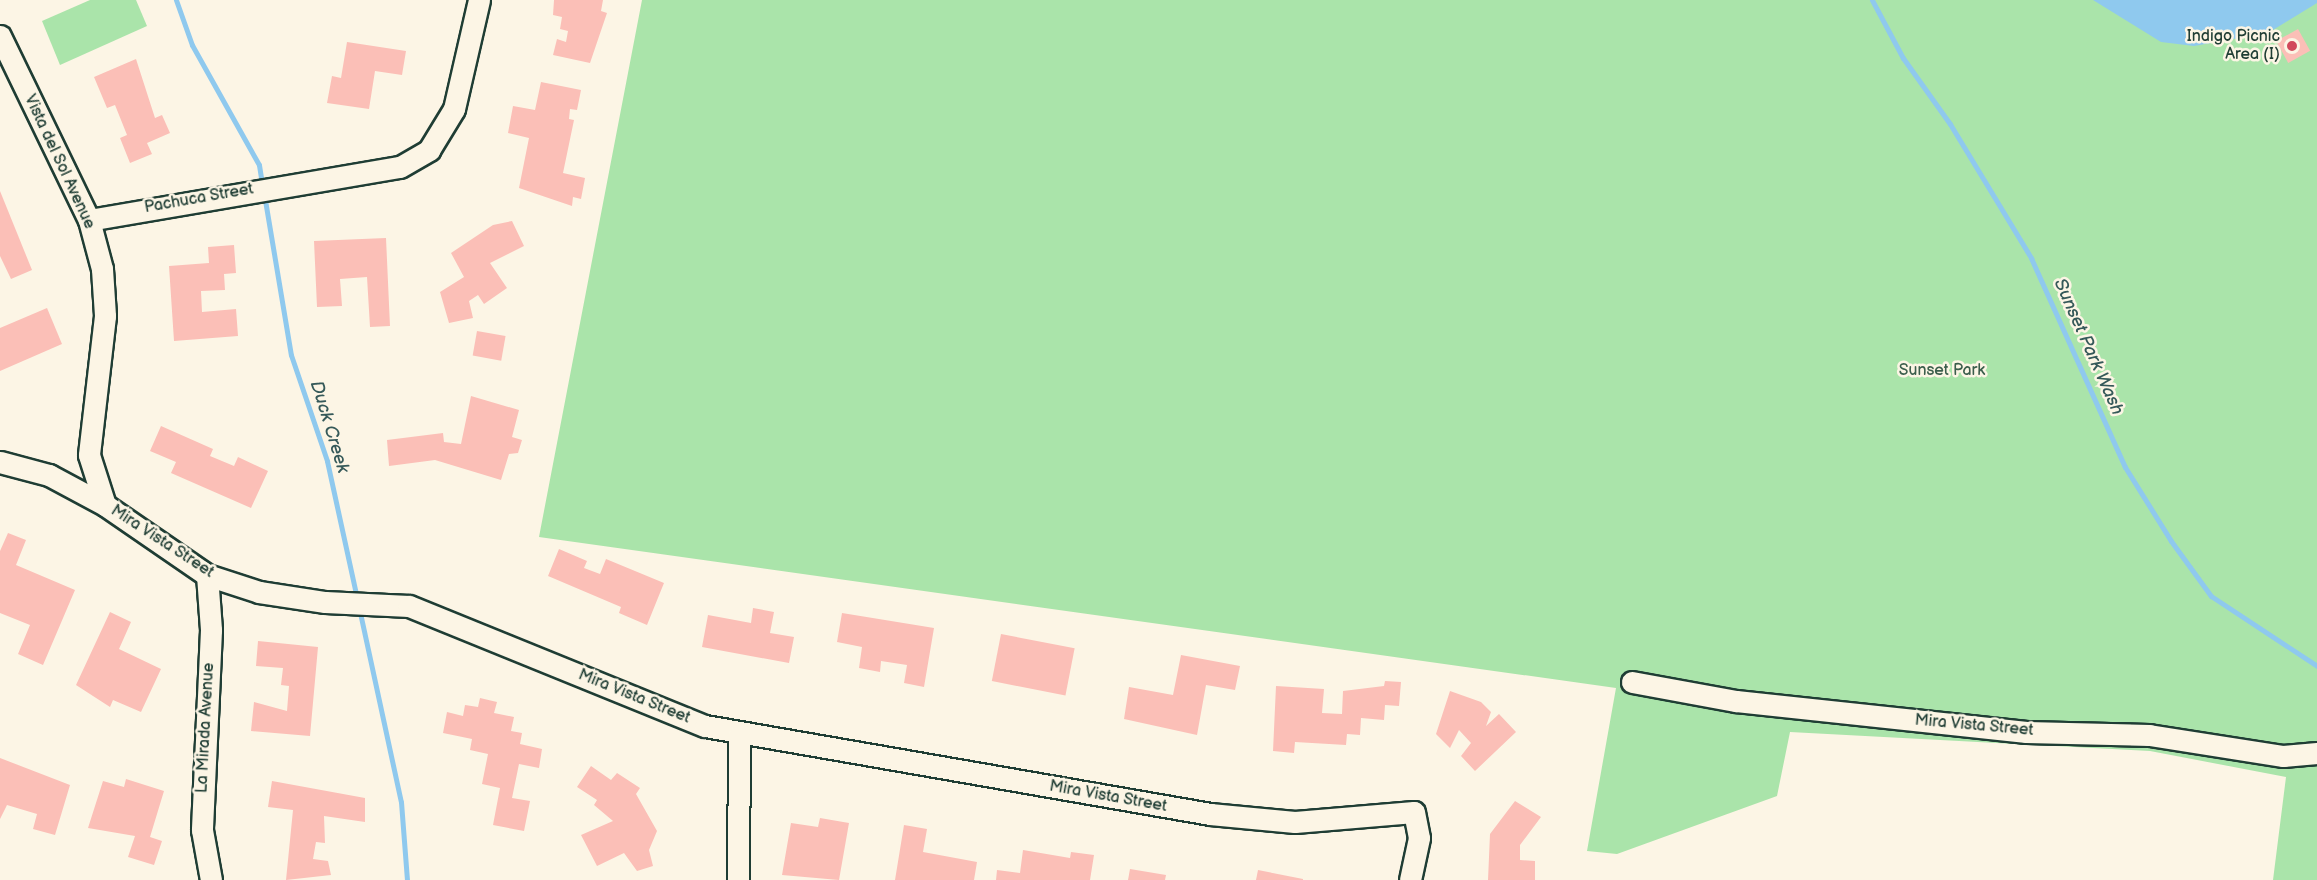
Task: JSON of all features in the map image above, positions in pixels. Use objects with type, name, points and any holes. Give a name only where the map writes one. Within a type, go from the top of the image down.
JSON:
[{"type":"street","name":"Pachuca Street","points":[[89,220],[226,194],[399,167],[429,150],[454,109],[479,0]]},
{"type":"street","name":"Vista del Sol Avenue","points":[[0,36],[89,220],[102,269],[105,316],[89,455],[105,505]]},
{"type":"street","name":"Mira Vista Street","points":[[0,462],[49,475],[105,505],[207,575],[260,592],[325,602],[409,606],[518,647],[651,707],[738,734],[1210,814],[1295,822],[1414,812],[1419,838],[1410,880]]},
{"type":"street","name":"La Mirada Avenue","points":[[207,575],[211,630],[202,830],[211,880]]},
{"type":"street","name":"Mira Vista Street","points":[[1632,682],[1736,701],[2026,732],[2150,735],[2283,756],[2317,753]]},
{"type":"street","points":[[738,734],[738,880]]},
{"type":"green space","points":[[90,0],[136,0],[147,26],[60,65],[42,21]]},
{"type":"green space","name":"Sunset Park","points":[[642,0],[2317,0],[2317,880],[2273,880],[2286,777],[2150,751],[1790,732],[1777,796],[1617,854],[1587,851],[1616,688],[539,537]]},
{"type":"water","points":[[2093,0],[2317,0],[2317,3],[2268,33],[2194,46],[2161,42]]},
{"type":"building","points":[[554,0],[603,0],[601,11],[607,13],[590,63],[553,55],[557,39],[566,42],[568,31],[560,29],[562,17],[553,15]]},
{"type":"building","name":"Indigo Picnic Area (I)","points":[[2298,29],[2310,51],[2288,63],[2276,41]]},
{"type":"building","points":[[347,42],[406,51],[402,75],[375,71],[369,109],[327,103],[332,76],[341,78]]},
{"type":"building","points":[[136,59],[155,118],[162,115],[170,133],[147,143],[152,154],[130,163],[120,138],[127,135],[115,105],[107,108],[94,77]]},
{"type":"building","points":[[541,82],[581,90],[577,110],[570,109],[569,119],[574,120],[563,173],[585,178],[581,199],[573,197],[572,206],[519,188],[529,138],[508,133],[513,106],[535,110]]},
{"type":"building","points":[[0,191],[32,270],[11,279],[0,256]]},
{"type":"building","points":[[512,221],[524,246],[490,263],[507,288],[484,304],[478,295],[469,301],[473,318],[449,323],[440,292],[464,277],[451,253],[493,225]]},
{"type":"building","points":[[386,238],[390,326],[370,327],[367,277],[340,279],[342,306],[317,307],[314,241]]},
{"type":"building","points":[[234,245],[236,273],[224,274],[225,290],[201,291],[202,312],[236,309],[238,336],[174,341],[169,266],[209,263],[208,247]]},
{"type":"building","points":[[47,308],[62,344],[0,371],[0,328]]},
{"type":"building","points":[[477,331],[506,336],[501,361],[473,356]]},
{"type":"building","points":[[471,396],[519,410],[512,437],[522,440],[518,453],[509,454],[501,480],[435,460],[389,466],[387,440],[443,433],[444,442],[461,444]]},
{"type":"building","points":[[161,426],[213,449],[210,456],[234,466],[238,457],[268,471],[251,508],[171,473],[176,462],[150,451]]},
{"type":"building","points":[[8,533],[26,540],[16,565],[75,590],[43,665],[18,654],[30,625],[0,613],[0,551]]},
{"type":"building","points":[[559,549],[587,561],[584,568],[600,574],[606,559],[664,583],[647,625],[619,613],[621,607],[548,576]]},
{"type":"building","points":[[753,608],[774,612],[770,633],[794,637],[789,663],[702,647],[708,615],[751,623]]},
{"type":"building","points":[[110,612],[131,622],[119,649],[161,669],[141,712],[113,700],[110,707],[76,685]]},
{"type":"building","points":[[842,613],[934,628],[924,687],[904,683],[907,665],[881,661],[880,672],[859,668],[862,647],[837,642]]},
{"type":"building","points":[[1001,634],[1075,648],[1065,695],[992,681]]},
{"type":"building","points":[[258,641],[318,647],[310,736],[251,731],[254,702],[287,711],[289,686],[281,685],[283,668],[256,666]]},
{"type":"building","points":[[1181,655],[1240,666],[1235,690],[1206,685],[1197,735],[1124,719],[1129,687],[1173,695]]},
{"type":"building","points":[[1385,681],[1401,682],[1399,706],[1385,705],[1384,720],[1361,718],[1360,735],[1347,734],[1346,745],[1295,742],[1294,753],[1273,751],[1276,686],[1324,689],[1322,713],[1342,714],[1343,691],[1384,686]]},
{"type":"building","points":[[1450,691],[1481,702],[1491,712],[1486,726],[1499,714],[1516,732],[1475,771],[1461,756],[1471,743],[1459,730],[1450,748],[1436,734]]},
{"type":"building","points":[[480,698],[497,702],[494,713],[514,717],[511,731],[522,733],[520,744],[542,749],[539,768],[519,764],[512,798],[530,801],[524,831],[493,825],[500,788],[482,784],[488,754],[470,750],[472,739],[443,733],[447,712],[463,716],[465,705],[478,707]]},
{"type":"building","points":[[0,758],[70,785],[55,835],[33,829],[37,814],[7,805],[0,819]]},
{"type":"building","points":[[591,766],[611,780],[617,773],[640,788],[636,794],[657,831],[649,850],[653,866],[637,871],[624,853],[597,866],[581,835],[613,821],[594,805],[597,800],[577,787]]},
{"type":"building","points":[[126,779],[164,791],[150,837],[162,841],[154,865],[128,857],[135,836],[88,828],[103,781],[124,787]]},
{"type":"building","points":[[272,781],[365,798],[365,822],[324,816],[325,843],[316,842],[313,859],[328,861],[331,875],[286,880],[293,810],[268,807]]},
{"type":"building","points":[[1515,801],[1541,817],[1520,845],[1520,860],[1535,861],[1535,880],[1488,880],[1490,834]]},
{"type":"building","points":[[820,818],[849,823],[839,880],[782,875],[791,823],[818,827]]},
{"type":"building","points":[[904,825],[927,829],[923,852],[977,862],[974,880],[895,880]]},
{"type":"building","points":[[1023,850],[1070,858],[1071,852],[1094,855],[1090,880],[996,880],[997,870],[1020,873]]},
{"type":"building","points":[[1130,869],[1166,875],[1165,880],[1128,880]]},
{"type":"building","points":[[1258,870],[1303,879],[1303,880],[1256,880]]},
{"type":"waterway","name":"Duck Creek","points":[[176,0],[192,45],[259,165],[262,185]]},
{"type":"waterway","name":"Sunset Park Wash","points":[[1872,0],[1903,58],[1950,124],[2031,258],[2125,467],[2171,541],[2211,596],[2317,666]]},
{"type":"waterway","name":"Duck Creek","points":[[264,194],[291,355],[327,461],[357,599]]},
{"type":"waterway","name":"Duck Creek","points":[[359,608],[401,802],[407,880]]},
{"type":"place","name":"Indigo Picnic Area (I)","points":[[2292,46]]}]
